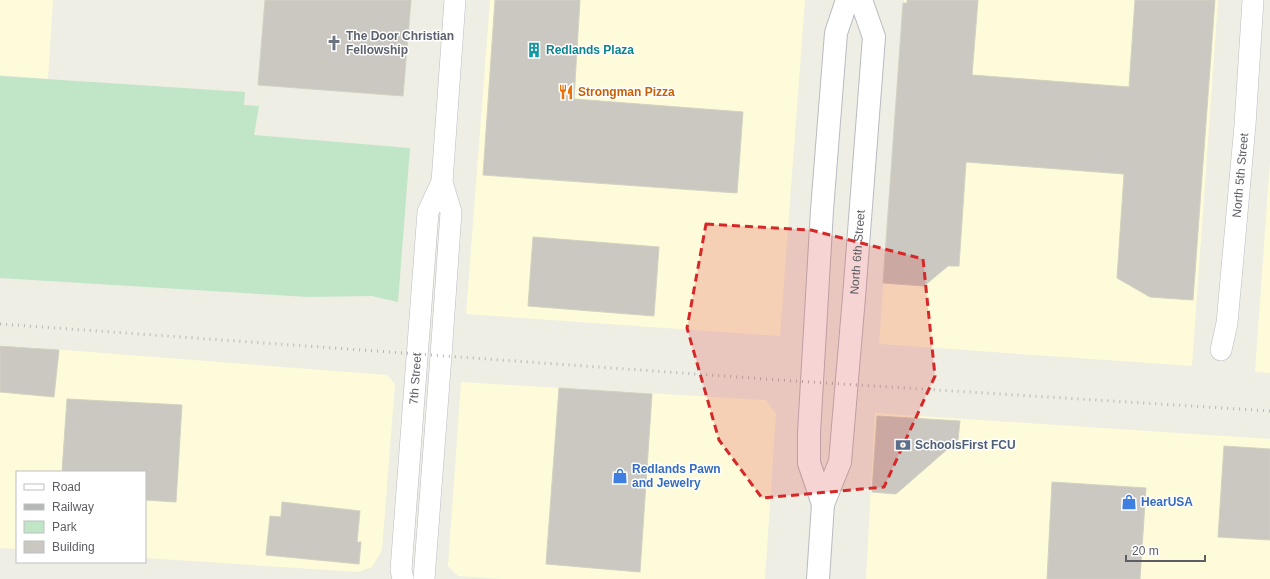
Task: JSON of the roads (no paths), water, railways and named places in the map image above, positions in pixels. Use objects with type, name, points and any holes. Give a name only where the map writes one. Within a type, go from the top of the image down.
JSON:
[{"type":"main road","name":"North 6th Street","points":[[823,504],[809,463],[811,389],[822,210],[836,34],[847,0]]},
{"type":"main road","name":"North 6th Street","points":[[818,579],[823,504],[840,462],[874,37],[861,0]]},
{"type":"street","name":"7th Street","points":[[424,579],[451,212],[442,182],[455,0]]},
{"type":"street","name":"North 5th Street","points":[[1221,350],[1228,315],[1245,125],[1253,0]]},
{"type":"street","name":"7th Street","points":[[403,579],[401,570],[428,212],[442,182]]},
{"type":"railway","points":[[0,324],[779,380],[1270,411]]},
{"type":"place","name":"The Door Christian Fellowship","points":[[334,43]]},
{"type":"place","name":"Redlands Plaza","points":[[534,50]]},
{"type":"place","name":"Strongman Pizza","points":[[566,92]]},
{"type":"place","name":"SchoolsFirst FCU","points":[[903,445]]},
{"type":"place","name":"Redlands Pawn and Jewelry","points":[[620,476]]},
{"type":"place","name":"HearUSA","points":[[1129,502]]}]
